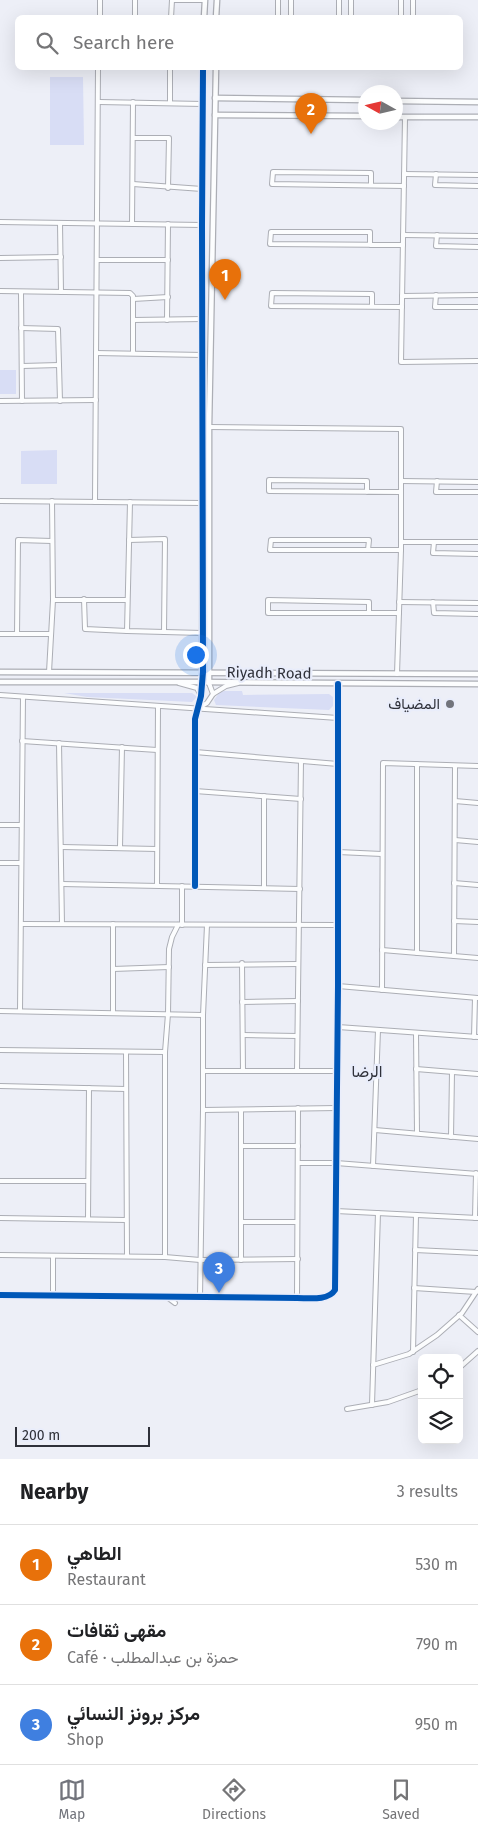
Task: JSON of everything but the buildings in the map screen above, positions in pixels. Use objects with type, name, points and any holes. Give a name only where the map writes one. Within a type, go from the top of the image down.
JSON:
[{"type":"street","points":[[100,0],[100,15]]},
{"type":"street","points":[[135,0],[135,15]]},
{"type":"street","points":[[171,15],[172,0],[204,0],[204,15]]},
{"type":"street","points":[[216,15],[217,0]]},
{"type":"street","points":[[278,0],[278,15]]},
{"type":"street","points":[[291,0],[291,15]]},
{"type":"street","points":[[339,0],[339,15]]},
{"type":"street","points":[[351,0],[351,15]]},
{"type":"street","points":[[401,0],[401,15]]},
{"type":"street","points":[[413,0],[413,15]]},
{"type":"street","points":[[96,502],[96,223],[99,70]]},
{"type":"street","points":[[170,70],[170,103]]},
{"type":"street","points":[[195,886],[195,752],[203,672],[203,70]]},
{"type":"street","points":[[213,694],[209,683],[209,427],[216,70]]},
{"type":"street","points":[[215,98],[358,100]]},
{"type":"street","points":[[403,101],[478,102]]},
{"type":"street","points":[[99,102],[203,104]]},
{"type":"street","points":[[132,224],[133,102]]},
{"type":"street","points":[[215,115],[358,116]]},
{"type":"street","points":[[478,117],[405,117],[401,362],[478,361]]},
{"type":"street","points":[[133,138],[169,138],[168,188]]},
{"type":"street","points":[[371,185],[370,174],[272,172],[272,184],[404,186]]},
{"type":"street","points":[[404,174],[478,175]]},
{"type":"street","points":[[436,174],[435,185],[478,186]]},
{"type":"street","points":[[133,184],[202,189]]},
{"type":"street","points":[[0,222],[202,225]]},
{"type":"street","points":[[60,223],[60,292]]},
{"type":"street","points":[[167,320],[168,224]]},
{"type":"street","points":[[370,245],[370,232],[271,232],[270,244],[370,245],[403,245]]},
{"type":"street","points":[[403,235],[478,236]]},
{"type":"street","points":[[437,235],[436,246],[478,247]]},
{"type":"street","points":[[0,258],[60,257]]},
{"type":"street","points":[[97,260],[168,260]]},
{"type":"street","points":[[0,292],[130,293],[133,299],[133,354]]},
{"type":"street","points":[[21,292],[22,401]]},
{"type":"street","points":[[372,307],[372,294],[272,293],[271,306],[372,307],[402,307]]},
{"type":"street","points":[[402,296],[478,295]]},
{"type":"street","points":[[436,296],[435,307],[478,307]]},
{"type":"street","points":[[133,299],[168,297]]},
{"type":"street","points":[[133,320],[203,319]]},
{"type":"street","points":[[21,328],[58,329],[60,401]]},
{"type":"street","points":[[96,353],[203,355]]},
{"type":"street","points":[[22,366],[59,365]]},
{"type":"street","points":[[0,401],[96,400]]},
{"type":"street","points":[[209,427],[401,429],[401,550],[397,674]]},
{"type":"street","points":[[367,492],[367,481],[269,480],[269,491],[367,492],[401,492]]},
{"type":"street","points":[[401,481],[478,482]]},
{"type":"street","points":[[436,481],[436,492],[478,492]]},
{"type":"street","points":[[0,501],[202,503]]},
{"type":"street","points":[[49,672],[53,600],[52,501]]},
{"type":"street","points":[[127,631],[130,502]]},
{"type":"street","points":[[129,540],[165,539],[164,632]]},
{"type":"street","points":[[16,634],[18,540],[52,541]]},
{"type":"street","points":[[368,550],[369,540],[271,540],[270,550],[368,550],[401,550]]},
{"type":"street","points":[[401,542],[478,542]]},
{"type":"street","points":[[434,542],[433,553],[478,554]]},
{"type":"street","points":[[84,599],[85,629],[202,633]]},
{"type":"street","points":[[53,600],[127,600]]},
{"type":"street","points":[[369,613],[368,602],[268,600],[268,614],[399,613]]},
{"type":"street","points":[[399,602],[478,603]]},
{"type":"street","points":[[433,602],[434,614],[478,614]]},
{"type":"street","points":[[0,634],[51,634]]},
{"type":"street","name":"Riyadh Road","points":[[0,672],[478,674]]},
{"type":"street","points":[[0,682],[478,684]]},
{"type":"street","points":[[176,682],[197,688],[201,696]]},
{"type":"street","points":[[199,706],[207,702],[213,694],[226,686],[240,683]]},
{"type":"street","points":[[0,1296],[298,1298],[325,1297],[332,1295],[335,1290],[338,1027],[338,684]]},
{"type":"street","points":[[0,695],[158,706],[199,706],[338,718]]},
{"type":"street","points":[[20,1011],[23,697]]},
{"type":"street","points":[[157,886],[158,706]]},
{"type":"street","points":[[22,741],[157,750]]},
{"type":"street","points":[[59,743],[62,924]]},
{"type":"street","points":[[120,847],[122,747]]},
{"type":"street","points":[[195,752],[338,764]]},
{"type":"street","points":[[297,1071],[301,761]]},
{"type":"street","points":[[382,990],[383,763],[478,766]]},
{"type":"street","points":[[417,764],[417,953]]},
{"type":"street","points":[[454,956],[455,766]]},
{"type":"street","points":[[195,791],[301,798]]},
{"type":"street","points":[[264,796],[264,888]]},
{"type":"street","points":[[455,802],[478,803]]},
{"type":"street","points":[[0,825],[21,825]]},
{"type":"street","points":[[455,840],[478,842]]},
{"type":"street","points":[[62,847],[157,849]]},
{"type":"street","points":[[338,852],[382,854]]},
{"type":"street","points":[[0,863],[21,863]]},
{"type":"street","points":[[454,883],[478,885]]},
{"type":"street","points":[[62,884],[300,889]]},
{"type":"street","points":[[165,1257],[165,1052],[168,1014],[169,949],[172,937],[180,925],[182,886]]},
{"type":"street","points":[[454,921],[478,922]]},
{"type":"street","points":[[21,924],[338,926]]},
{"type":"street","points":[[113,924],[113,1013]]},
{"type":"street","points":[[200,1297],[203,1110],[202,1014],[207,925]]},
{"type":"street","points":[[382,950],[478,958]]},
{"type":"street","points":[[242,963],[243,1071]]},
{"type":"street","points":[[205,964],[298,964]]},
{"type":"street","points":[[113,969],[169,967]]},
{"type":"street","points":[[338,986],[476,998],[476,1037],[338,1027]]},
{"type":"street","points":[[242,1002],[298,1001]]},
{"type":"street","points":[[0,1011],[202,1014]]},
{"type":"street","points":[[373,1166],[378,1030]]},
{"type":"street","points":[[416,1033],[417,1134]]},
{"type":"street","points":[[243,1036],[297,1036]]},
{"type":"street","points":[[0,1050],[165,1052]]},
{"type":"street","points":[[126,1052],[126,1256]]},
{"type":"street","points":[[416,1070],[478,1074]]},
{"type":"street","points":[[203,1071],[337,1071]]},
{"type":"street","points":[[451,1136],[452,1072]]},
{"type":"street","points":[[0,1086],[126,1089]]},
{"type":"street","points":[[88,1219],[89,1088]]},
{"type":"street","points":[[298,1108],[298,1298]]},
{"type":"street","points":[[203,1110],[337,1108]]},
{"type":"street","points":[[241,1110],[241,1260]]},
{"type":"street","points":[[375,1130],[478,1139]]},
{"type":"street","points":[[241,1146],[298,1146]]},
{"type":"street","points":[[298,1163],[336,1163],[477,1174],[477,1218],[336,1211]]},
{"type":"street","points":[[0,1181],[88,1182]]},
{"type":"street","points":[[372,1405],[378,1213]]},
{"type":"street","points":[[413,1352],[416,1215]]},
{"type":"street","points":[[0,1218],[126,1220]]},
{"type":"street","points":[[241,1222],[298,1222]]},
{"type":"street","points":[[415,1250],[478,1253]]},
{"type":"street","points":[[0,1255],[126,1256],[200,1260],[298,1258]]},
{"type":"street","points":[[53,1256],[53,1296]]},
{"type":"street","points":[[414,1288],[477,1291]]},
{"type":"street","points":[[373,1365],[409,1354],[438,1335],[459,1315],[477,1291]]},
{"type":"street","points":[[82,1296],[89,1302]]},
{"type":"street","points":[[167,1297],[175,1303]]},
{"type":"street","points":[[459,1315],[478,1332]]},
{"type":"street","points":[[463,1364],[478,1351]]},
{"type":"street","points":[[347,1409],[388,1402],[418,1391]]},
{"type":"shaded area","points":[[50,77],[83,77],[84,145],[50,145]]},
{"type":"shaded area","points":[[0,370],[16,370],[16,394],[0,394]]},
{"type":"shaded area","points":[[57,450],[57,484],[21,484],[21,451]]},
{"type":"shaded area","points":[[224,691],[242,691],[243,695],[329,694],[333,697],[333,706],[329,710],[216,705],[214,700],[219,693]]},
{"type":"shaded area","points":[[64,693],[192,693],[196,698],[192,702],[87,697]]},
{"type":"cycle path","points":[[195,886],[195,719],[201,696],[203,672],[203,70]]},
{"type":"cycle path","points":[[0,1295],[312,1298],[328,1296],[335,1290],[338,684]]},
{"type":"place","name":"مقهى ثقافات","points":[[311,134]]},
{"type":"place","name":"الطاهي","points":[[225,300]]},
{"type":"place","name":"المضياف","points":[[450,704]]},
{"type":"place","name":"مركز برونز النسائي","points":[[219,1293]]},
{"type":"district","name":"الرضا","points":[[367,1071]]}]
